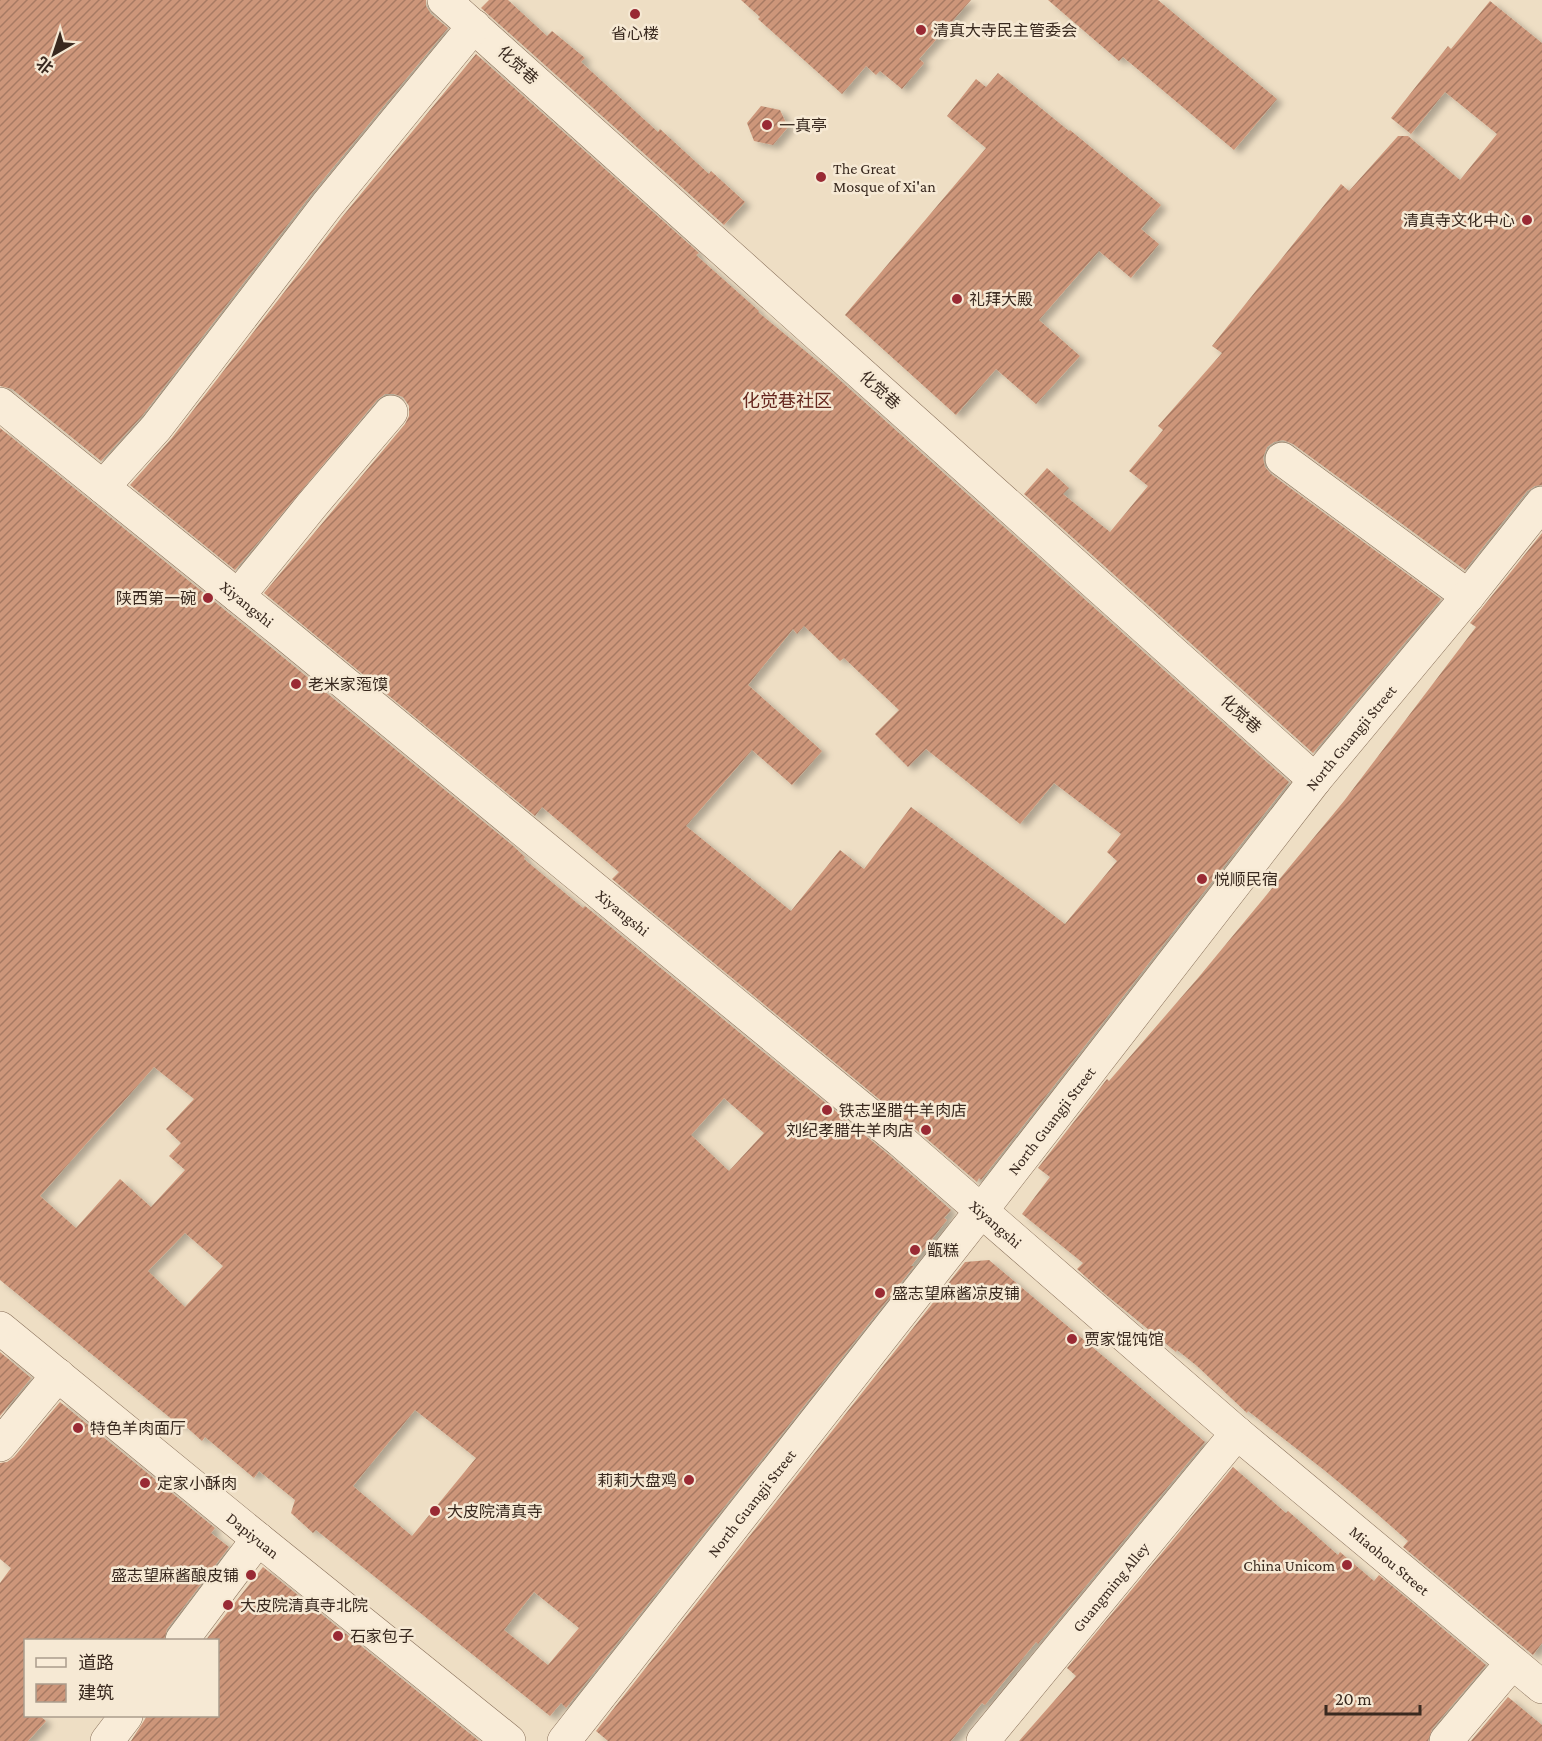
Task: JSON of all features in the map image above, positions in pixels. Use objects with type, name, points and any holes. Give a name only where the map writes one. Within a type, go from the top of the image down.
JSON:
[{"type":"street","name":"化觉巷","points":[[444,0],[1315,780]]},
{"type":"street","points":[[103,487],[156,428],[327,205],[474,26]]},
{"type":"street","name":"Xiyangshi","points":[[0,404],[238,596],[901,1141],[1237,1433]]},
{"type":"street","points":[[238,596],[391,412]]},
{"type":"street","points":[[1282,459],[1468,596]]},
{"type":"street","name":"North Guangji Street","points":[[564,1741],[981,1211],[1315,780],[1542,503]]},
{"type":"street","name":"Dapiyuan","points":[[0,1328],[509,1741]]},
{"type":"street","points":[[0,1445],[58,1375]]},
{"type":"street","name":"Miaohou Street","points":[[1237,1433],[1532,1673]]},
{"type":"street","name":"Guangming Alley","points":[[983,1741],[1237,1433]]},
{"type":"street","points":[[183,1639],[258,1539]]},
{"type":"street","points":[[1446,1741],[1532,1673]]},
{"type":"street","points":[[107,1741],[125,1717]]},
{"type":"building","points":[[0,0],[426,0],[426,6],[431,14],[448,28],[312,193],[142,416],[101,461],[12,389],[0,386]]},
{"type":"building","points":[[489,0],[508,0],[547,36],[552,31],[585,58],[581,62],[658,132],[660,129],[709,174],[711,171],[745,202],[724,225],[481,8]]},
{"type":"building","points":[[741,0],[971,0],[919,59],[924,63],[902,89],[880,71],[876,75],[866,66],[842,94],[758,19],[760,17]]},
{"type":"building","points":[[1048,0],[1158,0],[1277,99],[1234,150],[1123,57],[1119,61]]},
{"type":"building","points":[[1490,1],[1542,43],[1542,485],[1527,491],[1465,570],[1293,444],[1283,440],[1267,447],[1263,458],[1265,467],[1271,474],[1441,599],[1313,753],[1024,494],[1047,468],[1069,488],[1063,494],[1110,532],[1148,486],[1129,471],[1163,430],[1158,426],[1222,353],[1212,346],[1341,184],[1349,191],[1398,136],[1408,136],[1460,180],[1497,134],[1445,92],[1411,134],[1391,118],[1448,46],[1451,49]]},
{"type":"building","points":[[476,54],[699,253],[696,255],[758,312],[833,374],[1289,782],[981,1180],[979,1178],[977,1182],[612,879],[619,872],[542,807],[535,816],[264,593],[405,424],[409,416],[409,406],[403,397],[385,394],[377,400],[235,570],[130,485],[171,439],[342,217]],"holes":[[[804,626],[840,661],[844,658],[899,710],[875,734],[908,767],[926,749],[1020,824],[1054,783],[1121,834],[1107,852],[1117,861],[1065,924],[911,807],[864,869],[840,850],[791,911],[686,826],[752,750],[792,785],[822,751],[748,685],[793,629],[797,634]]]},
{"type":"building","points":[[998,73],[1161,205],[1141,229],[1159,244],[1131,278],[1099,251],[1039,320],[1080,356],[1036,404],[996,369],[956,415],[845,315],[986,148],[947,116],[976,79],[986,87]]},
{"type":"building","name":"一真亭","points":[[761,106],[780,110],[788,127],[773,145],[754,141],[747,123]]},
{"type":"building","points":[[0,428],[512,845],[525,857],[524,859],[583,908],[585,906],[889,1155],[951,1210],[944,1218],[947,1220],[911,1266],[914,1266],[566,1708],[561,1703],[550,1716],[316,1530],[313,1533],[291,1513],[295,1500],[259,1471],[254,1478],[205,1437],[202,1441],[182,1423],[179,1425],[0,1280]],"holes":[[[154,1067],[194,1099],[166,1129],[181,1143],[169,1156],[185,1170],[151,1207],[120,1179],[76,1228],[40,1196]],[[724,1098],[764,1133],[729,1171],[691,1135]],[[185,1233],[223,1266],[185,1307],[148,1271]],[[415,1410],[476,1458],[412,1536],[353,1486]],[[534,1592],[579,1628],[548,1665],[504,1630]]]},
{"type":"building","points":[[1542,533],[1542,1643],[1533,1655],[1403,1547],[1408,1541],[1376,1513],[1248,1411],[1247,1413],[1197,1366],[1177,1350],[1176,1352],[1105,1294],[1077,1269],[1083,1263],[1022,1214],[1050,1177],[1038,1168],[1107,1079],[1109,1081],[1198,978],[1344,801],[1476,627],[1470,623]]},
{"type":"building","points":[[989,1260],[1205,1442],[1038,1644],[1036,1642],[985,1705],[982,1703],[951,1741],[608,1741],[596,1731],[965,1262]]},
{"type":"building","points":[[0,1352],[31,1378],[0,1416]]},
{"type":"building","points":[[60,1402],[215,1528],[211,1533],[229,1547],[167,1629],[164,1639],[24,1639],[24,1717],[41,1717],[46,1721],[28,1741],[0,1741],[0,1583],[11,1568],[0,1559],[0,1463],[7,1462],[14,1457]]},
{"type":"building","points":[[1233,1467],[1338,1555],[1340,1552],[1374,1581],[1379,1575],[1486,1665],[1432,1729],[1428,1741],[1019,1741],[1076,1676],[1067,1668]]},
{"type":"building","points":[[263,1567],[479,1741],[131,1741],[146,1717],[219,1717],[219,1639],[207,1639]]},
{"type":"building","points":[[1508,1697],[1542,1725],[1542,1741],[1471,1741]]},
{"type":"place","name":"省心楼","points":[[635,14]]},
{"type":"place","name":"清真大寺民主管委会","points":[[921,30]]},
{"type":"place","name":"一真亭","points":[[767,125]]},
{"type":"place","name":"The Great Mosque of Xi'an","points":[[821,177]]},
{"type":"place","name":"清真寺文化中心","points":[[1527,220]]},
{"type":"place","name":"礼拜大殿","points":[[957,299]]},
{"type":"place","name":"陕西第一碗","points":[[208,598]]},
{"type":"place","name":"老米家萢馍","points":[[296,684]]},
{"type":"place","name":"悦顺民宿","points":[[1202,879]]},
{"type":"place","name":"铁志坚腊牛羊肉店","points":[[827,1110]]},
{"type":"place","name":"刘纪孝腊牛羊肉店","points":[[926,1130]]},
{"type":"place","name":"甑糕","points":[[915,1250]]},
{"type":"place","name":"盛志望麻酱凉皮铺","points":[[880,1293]]},
{"type":"place","name":"贾家馄饨馆","points":[[1072,1339]]},
{"type":"place","name":"特色羊肉面厅","points":[[78,1428]]},
{"type":"place","name":"莉莉大盘鸡","points":[[689,1480]]},
{"type":"place","name":"定家小酥肉","points":[[145,1483]]},
{"type":"place","name":"大皮院清真寺","points":[[435,1511]]},
{"type":"place","name":"China Unicom","points":[[1347,1565]]},
{"type":"place","name":"盛志望麻酱酿皮铺","points":[[251,1575]]},
{"type":"place","name":"大皮院清真寺北院","points":[[228,1605]]},
{"type":"place","name":"石家包子","points":[[338,1636]]},
{"type":"district","name":"化觉巷社区","points":[[787,401]]}]
